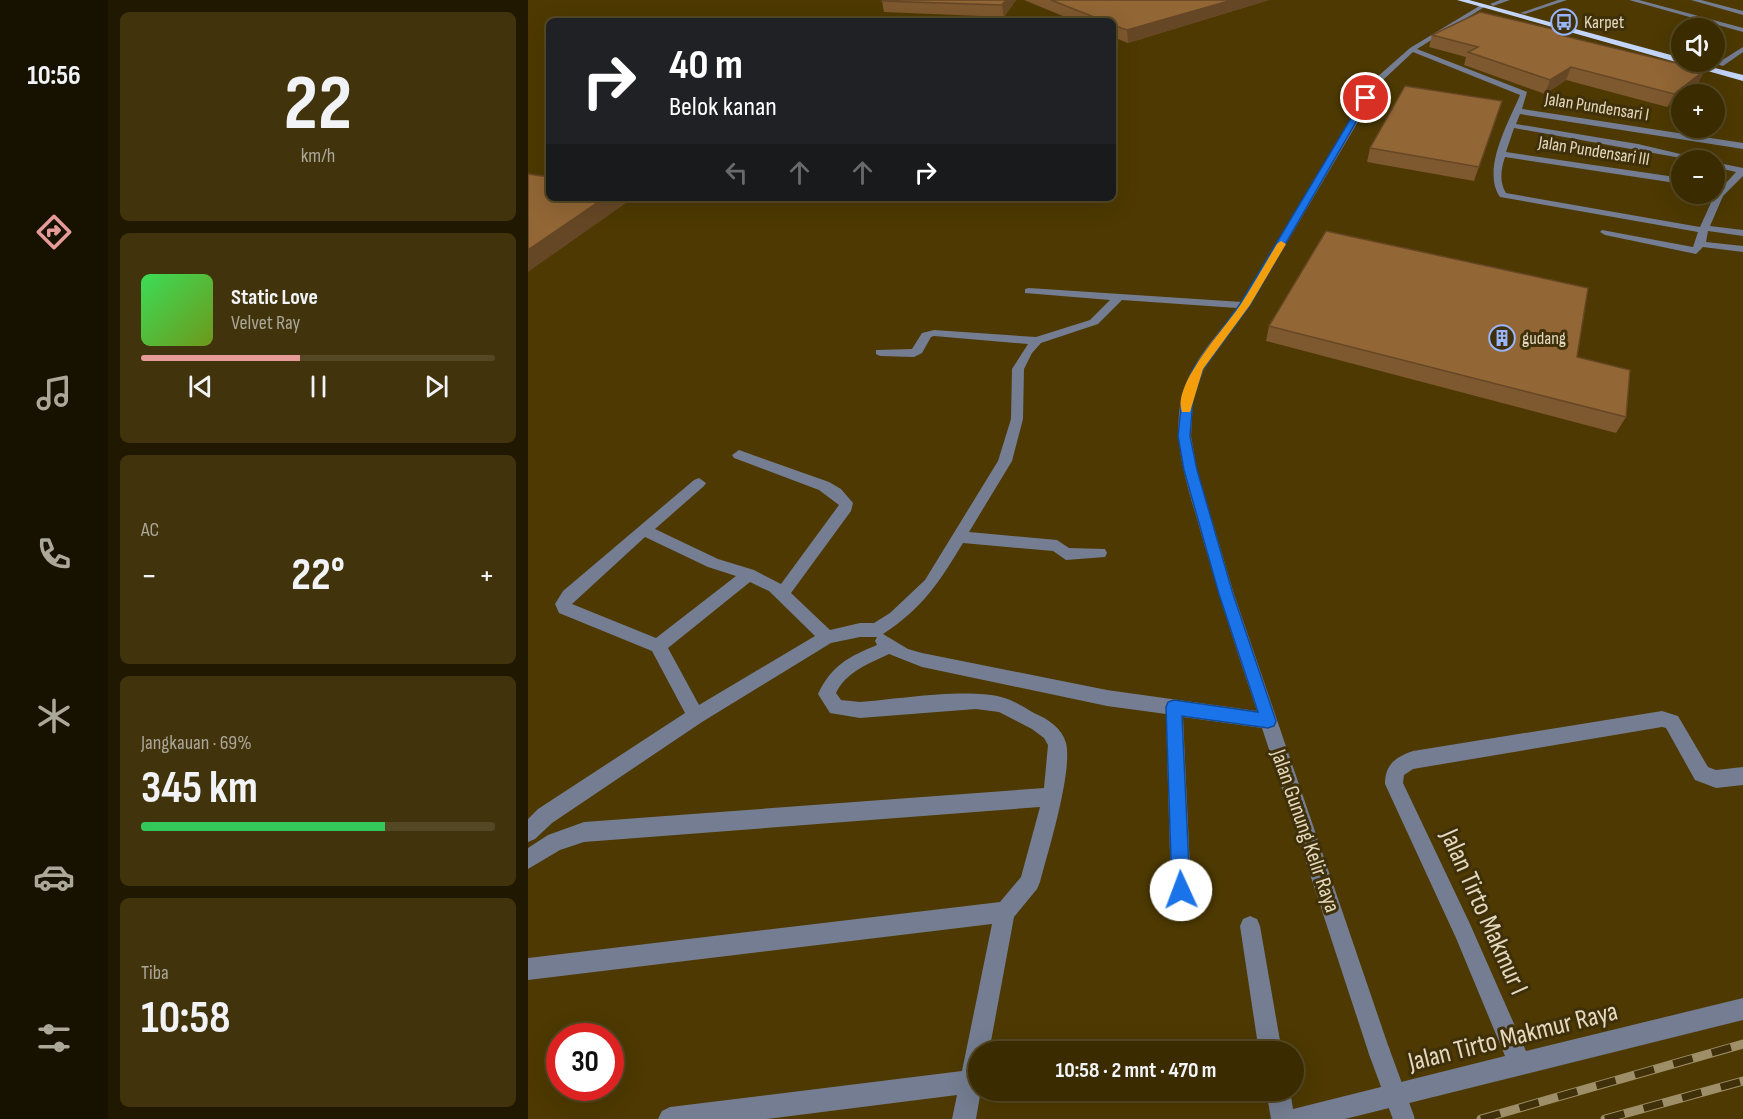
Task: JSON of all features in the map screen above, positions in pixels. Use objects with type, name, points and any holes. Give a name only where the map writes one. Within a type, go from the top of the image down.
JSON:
[{"type":"highway","points":[[1461,0],[1523,12],[1671,52]]},
{"type":"highway","points":[[1485,4],[1671,58]]},
{"type":"highway","points":[[1725,65],[1743,70]]},
{"type":"highway","points":[[1721,72],[1743,78]]},
{"type":"street","name":"Jalan Gunung Kelir Raya","points":[[1404,1119],[1379,1052],[1226,594],[1190,470],[1184,436],[1187,399],[1198,369],[1245,305],[1366,98],[1379,80],[1412,49],[1485,4],[1507,0]]},
{"type":"street","points":[[1523,12],[1564,0]]},
{"type":"street","points":[[1632,0],[1743,30]]},
{"type":"street","points":[[1694,0],[1743,13]]},
{"type":"street","points":[[1412,49],[1483,76],[1495,84],[1520,91],[1523,96],[1510,125],[1495,177],[1498,190],[1503,195],[1704,229],[1743,233]]},
{"type":"street","points":[[1725,61],[1743,49]]},
{"type":"street","name":"Jalan Pundensari I","points":[[1516,111],[1743,146]]},
{"type":"street","points":[[1510,125],[1671,154]]},
{"type":"street","points":[[1638,147],[1641,131]]},
{"type":"street","name":"Jalan Pundensari III","points":[[1502,154],[1671,179]]},
{"type":"street","points":[[1725,167],[1743,171]]},
{"type":"street","points":[[1725,183],[1743,171]]},
{"type":"street","points":[[1605,232],[1696,251],[1701,244],[1714,204]]},
{"type":"street","points":[[1701,244],[1743,249]]},
{"type":"street","points":[[1029,291],[1245,305]]},
{"type":"street","points":[[880,352],[914,353],[918,351],[926,335],[934,333],[1037,341],[1094,322],[1118,298]]},
{"type":"street","points":[[979,1041],[1005,912],[1030,882],[1052,797],[1058,753],[1057,743],[1050,732],[1038,723],[1001,705],[976,701],[860,710],[837,707],[827,694],[835,676],[884,638],[896,618],[915,602],[930,584],[1005,461],[1017,419],[1018,369],[1027,351],[1037,341]]},
{"type":"street","points":[[739,455],[824,486],[846,503],[846,507],[782,594]]},
{"type":"street","points":[[696,716],[658,646],[565,608],[563,604],[570,595],[643,530],[699,483]]},
{"type":"street","points":[[643,530],[713,563],[749,574],[774,587],[826,637]]},
{"type":"street","points":[[959,537],[1057,546],[1066,554],[1100,553]]},
{"type":"street","points":[[658,646],[749,574]]},
{"type":"street","points":[[528,832],[545,816],[696,716],[826,637],[860,630],[884,638],[903,654],[922,660],[1107,698],[1268,721]]},
{"type":"street","points":[[1174,707],[1181,890]]},
{"type":"street","name":"Jalan Tirto Makmur I","points":[[1521,1065],[1463,931],[1394,784],[1396,769],[1402,763],[1413,760],[1662,719],[1672,722],[1702,774],[1716,779],[1743,776]]},
{"type":"street","points":[[528,859],[555,842],[584,832],[1052,797]]},
{"type":"street","points":[[528,969],[1005,912]]},
{"type":"street","points":[[1250,926],[1269,1041]]},
{"type":"street","name":"Jalan Tirto Makmur Raya","points":[[1297,1119],[1743,1009]]},
{"type":"street","points":[[670,1119],[968,1082]]},
{"type":"street","points":[[964,1119],[968,1098]]},
{"type":"street","points":[[1280,1101],[1283,1119]]},
{"type":"building","points":[[883,0],[1006,0],[1002,5]]},
{"type":"building","points":[[1051,0],[1232,0],[1127,30],[1116,26],[1116,18],[1096,18]]},
{"type":"building","points":[[1480,12],[1565,32],[1560,35],[1671,62],[1671,72],[1702,72],[1687,84],[1671,84],[1671,93],[1571,67],[1550,80],[1468,52],[1478,47],[1432,35]]},
{"type":"building","points":[[1405,86],[1502,101],[1479,167],[1370,148]]},
{"type":"building","points":[[528,174],[546,177],[546,201],[600,201],[528,250]]},
{"type":"building","points":[[1326,231],[1588,288],[1577,357],[1630,370],[1626,417],[1269,326]]},
{"type":"railway","points":[[1481,1119],[1743,1044]]},
{"type":"railway","points":[[1605,1119],[1743,1081]]},
{"type":"slow traffic","points":[[1186,409],[1187,399],[1198,369],[1245,305],[1281,244]]},
{"type":"place","name":"Karpet","points":[[1564,22]]},
{"type":"place","name":"gudang","points":[[1502,338]]},
{"type":"route","points":[[1181,890],[1174,707],[1268,721],[1226,594],[1190,470],[1184,436],[1187,399],[1198,369],[1245,305],[1366,98]]}]
